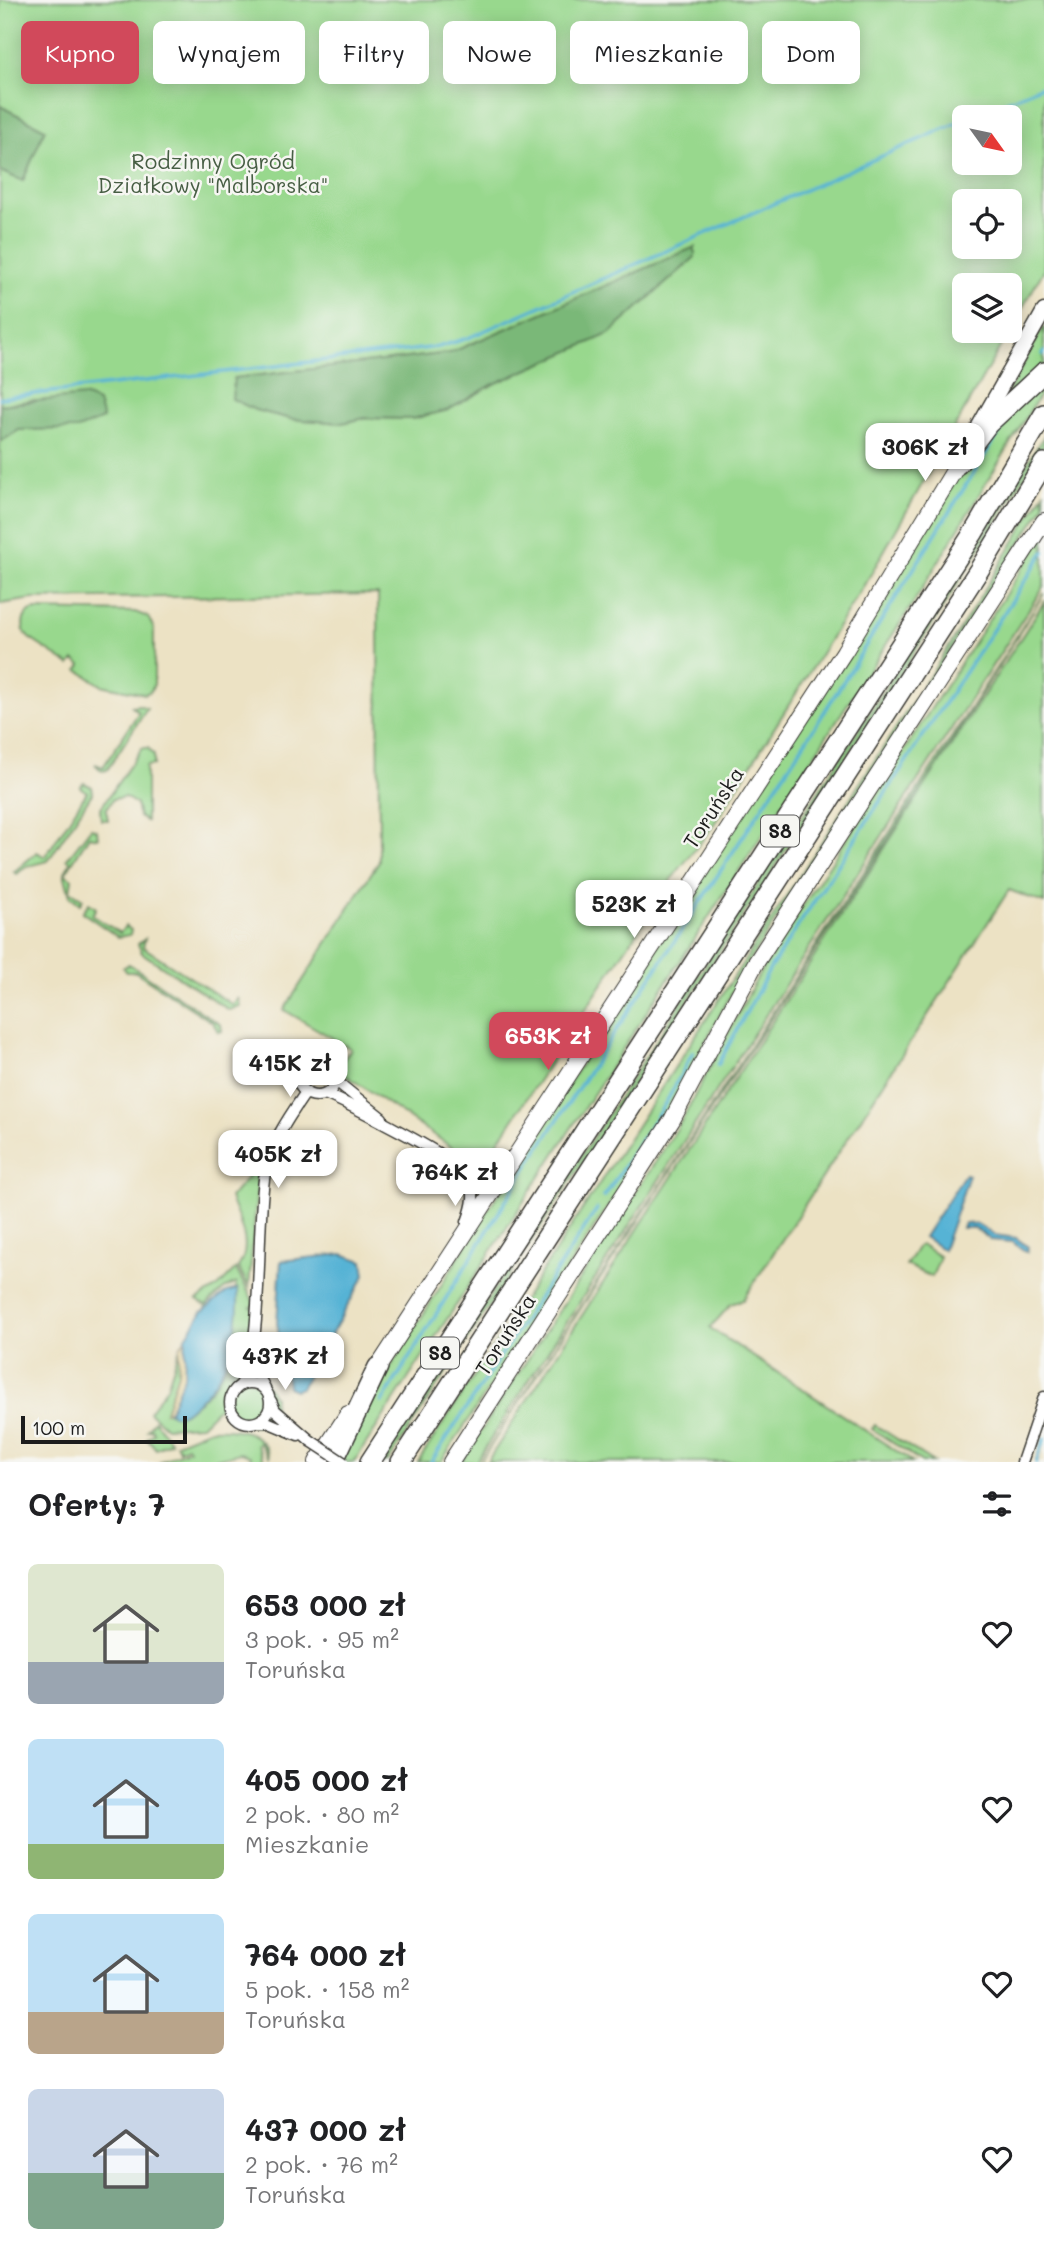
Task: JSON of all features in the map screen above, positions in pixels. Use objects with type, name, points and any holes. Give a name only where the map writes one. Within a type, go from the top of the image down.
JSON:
[{"type":"highway","points":[[958,464],[988,424],[1044,372]]},
{"type":"highway","name":"S8","points":[[370,1462],[974,532],[1044,414]]},
{"type":"highway","name":"Toruńska","points":[[401,1462],[972,582],[1044,463]]},
{"type":"highway","points":[[333,1462],[378,1367]]},
{"type":"main road","name":"Toruńska","points":[[317,1462],[844,652],[958,464]]},
{"type":"main road","name":"Toruńska","points":[[451,1462],[672,1120],[755,964],[1044,521]]},
{"type":"street","name":"Toruńska","points":[[958,464],[1044,311]]},
{"type":"street","points":[[325,1094],[336,1081],[336,1072],[330,1063],[319,1058],[310,1059],[301,1067],[299,1075],[299,1083],[306,1092],[325,1094],[389,1125],[467,1174],[474,1191],[459,1242]]},
{"type":"street","points":[[336,1081],[389,1125]]},
{"type":"street","points":[[306,1092],[281,1131],[265,1172],[254,1333],[246,1373],[231,1395],[232,1412],[243,1422],[267,1422],[311,1441]]},
{"type":"street","points":[[467,1174],[494,1170],[524,1142]]},
{"type":"street","points":[[254,1333],[260,1379],[275,1410],[311,1441],[343,1462]]},
{"type":"street","points":[[241,1384],[255,1382],[265,1388]]},
{"type":"street","points":[[1022,1462],[1044,1397]]},
{"type":"street","points":[[258,1422],[269,1411],[271,1401]]},
{"type":"green space","name":"Rodzinny Ogród Działkowy \"Malborska\"","points":[[0,0],[1044,0],[1044,270],[1022,309],[1022,273],[952,273],[952,343],[1002,343],[871,574],[711,829],[674,876],[488,1157],[475,1163],[344,1074],[341,1063],[351,1049],[284,1010],[379,861],[378,594],[33,599],[0,604],[0,442],[19,430],[41,428],[34,400],[0,405],[0,171],[23,181],[44,129],[0,106]],"holes":[[[695,247],[695,257],[609,334],[494,384],[448,410],[412,419],[365,418],[342,423],[291,419],[255,410],[235,378],[450,353]]]},
{"type":"green space","points":[[0,106],[45,129],[23,181],[0,171]]},
{"type":"green space","points":[[695,247],[695,257],[609,334],[494,384],[448,410],[412,419],[365,418],[342,423],[291,419],[255,410],[232,399],[234,378],[450,353]]},
{"type":"green space","points":[[1044,326],[1044,364],[1005,398]]},
{"type":"green space","points":[[1044,379],[1044,388],[914,602],[354,1462],[339,1462],[382,1381],[494,1200],[973,452]]},
{"type":"green space","points":[[84,396],[98,402],[103,419],[78,429],[19,430],[0,442],[0,405]]},
{"type":"green space","points":[[1044,436],[1044,445],[932,625],[388,1462],[382,1462],[928,623]]},
{"type":"green space","points":[[1044,493],[1044,506],[748,963],[655,1135],[441,1462],[418,1462],[959,631]]},
{"type":"green space","points":[[1044,535],[1044,586],[476,1462],[461,1462],[678,1127],[763,967]]},
{"type":"green space","points":[[1044,593],[940,760],[480,1462],[990,678]]},
{"type":"green space","points":[[1044,602],[1044,903],[1009,890],[743,1300],[731,1304],[710,1328],[913,1462],[487,1462]]},
{"type":"green space","points":[[35,610],[135,612],[148,617],[154,629],[154,684],[151,691],[145,694],[101,685],[78,670],[81,665],[74,660],[70,665],[29,638],[23,622],[27,614]]},
{"type":"green space","points":[[132,706],[147,708],[107,770],[102,771],[95,764],[103,767],[139,712]]},
{"type":"green space","points":[[142,748],[148,748],[154,755],[154,765],[146,766],[146,821],[139,817],[136,804],[125,797],[113,799],[106,810],[108,820],[101,820],[100,809]]},
{"type":"green space","points":[[84,783],[92,787],[93,792],[48,861],[25,867],[17,874],[14,872],[37,852],[45,857],[87,792],[80,787]]},
{"type":"green space","points":[[91,828],[97,830],[98,838],[89,836],[65,874],[72,879],[70,891],[83,899],[80,904],[70,896],[64,874],[71,862],[67,859]]},
{"type":"green space","points":[[89,903],[96,908],[92,915],[120,933],[125,926],[131,930],[130,935],[118,937],[82,912]]},
{"type":"green space","points":[[145,939],[143,947],[233,1005],[238,998],[240,1006],[229,1010],[142,953],[138,944]]},
{"type":"green space","points":[[129,964],[221,1025],[222,1031],[219,1032],[212,1022],[136,972],[126,972],[123,968]]},
{"type":"green space","points":[[273,1131],[258,1177],[249,1287],[238,1267],[243,1258],[245,1240],[230,1198],[248,1177],[245,1175]]},
{"type":"green space","points":[[922,1245],[940,1257],[932,1277],[906,1265],[918,1246]]},
{"type":"green space","points":[[236,1269],[256,1306],[250,1307],[256,1308],[247,1379],[267,1385],[274,1397],[273,1411],[258,1425],[246,1425],[233,1416],[227,1399],[201,1425],[166,1427],[149,1412],[167,1387],[180,1347],[178,1374],[165,1412],[183,1414],[208,1392],[222,1373],[234,1335],[236,1283],[224,1289],[206,1306],[197,1300],[218,1287]]},
{"type":"green space","points":[[154,1420],[171,1442],[156,1449],[147,1438],[154,1433],[152,1429],[147,1430]]},
{"type":"green space","points":[[875,1425],[933,1462],[922,1462],[872,1429]]},
{"type":"green space","points":[[210,1429],[247,1432],[261,1441],[269,1458],[259,1442],[257,1445],[264,1462],[252,1462],[250,1456],[240,1453],[204,1462],[159,1462],[189,1449],[187,1446],[179,1450],[176,1443]]},
{"type":"sand","points":[[186,1337],[184,1376],[171,1410],[165,1412],[178,1374],[180,1347]]},
{"type":"water","points":[[965,1174],[969,1175],[943,1250],[924,1237]]},
{"type":"water","points":[[964,1223],[977,1224],[994,1235],[1016,1238],[1028,1247],[1027,1252],[1012,1242],[991,1240],[974,1228],[962,1228]]},
{"type":"water","points":[[342,1254],[363,1261],[365,1275],[301,1388],[295,1390],[288,1387],[277,1323],[281,1261]]},
{"type":"water","points":[[238,1289],[237,1321],[224,1366],[207,1392],[196,1403],[183,1414],[173,1415],[169,1411],[184,1376],[186,1337],[202,1312],[227,1292]]},
{"type":"waterway","points":[[998,105],[1044,85]]},
{"type":"waterway","points":[[0,398],[438,347],[468,338],[952,125]]},
{"type":"waterway","points":[[382,1402],[528,1165],[818,722],[1003,426]]},
{"type":"waterway","points":[[718,1065],[771,967],[1044,552]]},
{"type":"waterway","points":[[604,1197],[668,1099],[693,1052]]},
{"type":"waterway","points":[[431,1462],[597,1209]]},
{"type":"waterway","points":[[1036,1462],[1044,1439]]}]
